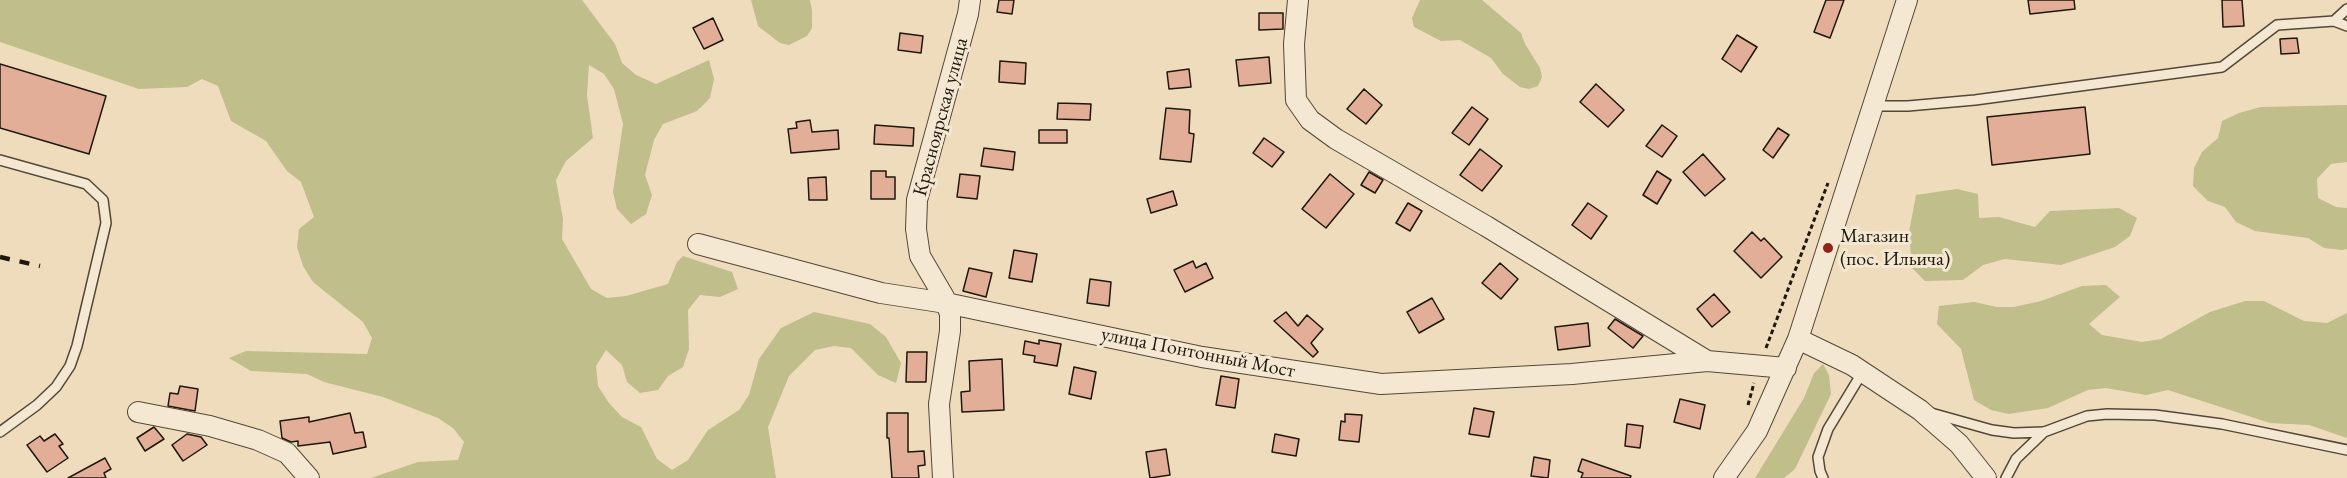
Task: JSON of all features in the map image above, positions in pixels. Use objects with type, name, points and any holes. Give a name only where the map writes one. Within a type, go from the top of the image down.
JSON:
[{"type":"street","name":"Красноярская улица","points":[[943,478],[939,404],[950,332],[950,314],[920,256],[915,229],[917,200],[963,34],[970,0]]},
{"type":"street","name":"улица Понтонный Мост","points":[[1298,0],[1294,44],[1296,100],[1310,120],[1336,139],[1486,226],[1707,361]]},
{"type":"street","points":[[1724,478],[1757,431],[1798,339],[1907,0]]},
{"type":"street","name":"улица Понтонный Мост","points":[[698,244],[881,293],[946,303],[1202,357],[1381,384],[1572,374],[1707,361],[1786,368]]},
{"type":"street","points":[[1798,339],[1852,365],[1920,410],[1959,444],[1986,478]]},
{"type":"street","points":[[138,412],[210,426],[258,440],[287,453],[309,478]]},
{"type":"lane","points":[[2334,21],[2347,9]]},
{"type":"lane","points":[[1872,106],[1908,106],[1975,100],[2222,67],[2277,25],[2334,21],[2347,26]]},
{"type":"lane","points":[[0,160],[86,184],[103,200],[106,223],[86,314],[70,366],[56,387],[37,405],[0,432]]},
{"type":"lane","points":[[1823,478],[1818,457],[1825,438],[1862,373]]},
{"type":"lane","points":[[1920,410],[1992,430],[2014,433],[2044,432]]},
{"type":"lane","points":[[2006,478],[2016,459],[2044,432],[2056,425],[2087,416],[2127,413],[2222,424],[2347,450]]},
{"type":"path","points":[[1747,408],[1760,365],[1829,180]]},
{"type":"shaded area","points":[[0,0],[582,0],[615,44],[622,63],[636,75],[656,84],[709,60],[714,79],[710,98],[697,111],[663,124],[654,140],[645,175],[652,195],[646,214],[631,224],[617,209],[613,192],[623,124],[614,89],[604,74],[589,65],[587,95],[593,138],[566,161],[556,180],[563,219],[562,239],[591,289],[607,298],[626,296],[668,284],[677,262],[683,256],[732,272],[738,289],[720,297],[700,295],[688,310],[689,349],[683,367],[668,376],[658,390],[640,393],[627,382],[622,365],[606,350],[596,366],[598,386],[609,403],[622,417],[641,427],[657,459],[672,470],[688,460],[708,430],[739,410],[749,395],[759,359],[781,328],[814,312],[870,324],[886,337],[901,363],[896,383],[878,375],[851,348],[834,346],[815,350],[789,376],[768,427],[776,478],[371,478],[418,462],[458,460],[464,442],[453,428],[438,418],[383,397],[324,382],[307,374],[251,371],[229,358],[246,351],[367,354],[372,338],[363,322],[313,282],[303,266],[297,247],[299,229],[314,217],[301,182],[287,171],[266,141],[231,121],[218,86],[202,79],[187,87],[139,89],[0,42]]},
{"type":"shaded area","points":[[751,0],[810,0],[812,28],[807,36],[789,45],[780,43],[758,26]]},
{"type":"shaded area","points":[[1420,0],[1482,0],[1521,33],[1540,68],[1542,77],[1538,86],[1529,89],[1520,87],[1503,74],[1491,58],[1460,40],[1441,41],[1414,27],[1412,18]]},
{"type":"shaded area","points":[[2347,105],[2347,162],[2331,164],[2317,179],[2318,198],[2336,207],[2347,208],[2347,249],[2324,248],[2308,238],[2255,231],[2236,222],[2225,207],[2208,201],[2193,186],[2194,168],[2202,152],[2218,138],[2222,121],[2261,107]]},
{"type":"shaded area","points":[[1957,189],[1978,194],[1979,218],[1999,217],[2035,227],[2050,211],[2119,208],[2137,218],[2130,236],[2115,247],[2061,265],[2005,259],[1983,265],[1963,280],[1925,281],[1912,268],[1909,232],[1916,195]]},
{"type":"shaded area","points":[[2106,285],[2120,297],[2089,324],[2102,335],[2142,342],[2161,339],[2210,312],[2245,301],[2264,301],[2304,321],[2327,323],[2347,313],[2347,438],[2309,425],[2270,423],[2168,390],[2146,395],[2106,388],[2088,390],[2048,408],[2009,414],[1991,410],[1974,400],[1961,349],[1937,324],[1939,306],[1974,302],[1997,307],[2014,307],[2041,301],[2082,286]]},
{"type":"shaded area","points":[[1823,364],[1829,375],[1831,394],[1795,469],[1784,478],[1755,478],[1804,398],[1814,373]]},
{"type":"building","points":[[999,0],[1014,0],[1012,14],[997,12]]},
{"type":"building","points":[[1826,0],[1844,0],[1830,38],[1814,32]]},
{"type":"building","points":[[2028,0],[2074,0],[2075,9],[2030,14]]},
{"type":"building","points":[[2222,0],[2242,0],[2244,26],[2223,27]]},
{"type":"building","points":[[1259,13],[1283,13],[1283,29],[1259,30]]},
{"type":"building","points":[[713,18],[723,40],[704,49],[693,28]]},
{"type":"building","points":[[900,33],[923,36],[921,53],[898,50]]},
{"type":"building","points":[[1737,35],[1757,47],[1741,72],[1722,59]]},
{"type":"building","points":[[2297,38],[2299,53],[2281,54],[2280,39]]},
{"type":"building","points":[[1269,57],[1271,83],[1239,86],[1236,60]]},
{"type":"building","points":[[1000,61],[1026,63],[1025,84],[999,82]]},
{"type":"building","points":[[0,64],[106,96],[89,154],[0,128]]},
{"type":"building","points":[[1189,69],[1191,87],[1169,89],[1167,72]]},
{"type":"building","points":[[1596,84],[1624,110],[1608,127],[1580,102]]},
{"type":"building","points":[[1364,89],[1382,105],[1366,124],[1347,109]]},
{"type":"building","points":[[1058,103],[1091,104],[1090,120],[1057,119]]},
{"type":"building","points":[[1472,107],[1488,119],[1469,145],[1452,133]]},
{"type":"building","points":[[2085,107],[2090,154],[1992,165],[1987,117]]},
{"type":"building","points":[[1166,108],[1190,110],[1189,133],[1194,134],[1191,162],[1160,159]]},
{"type":"building","points":[[810,120],[812,132],[838,130],[839,149],[791,153],[788,129],[797,128],[796,122]]},
{"type":"building","points":[[875,125],[914,128],[913,146],[874,144]]},
{"type":"building","points":[[1662,125],[1677,136],[1662,157],[1646,146]]},
{"type":"building","points":[[1778,128],[1789,135],[1773,158],[1763,150]]},
{"type":"building","points":[[1039,130],[1067,130],[1067,143],[1039,143]]},
{"type":"building","points":[[1264,138],[1284,152],[1272,167],[1253,153]]},
{"type":"building","points":[[984,148],[1015,152],[1013,170],[981,166]]},
{"type":"building","points":[[1480,149],[1502,166],[1482,191],[1460,175]]},
{"type":"building","points":[[1703,154],[1725,179],[1705,196],[1683,172]]},
{"type":"building","points":[[871,171],[886,171],[886,177],[895,177],[895,199],[871,199]]},
{"type":"building","points":[[1657,171],[1671,180],[1657,204],[1643,195]]},
{"type":"building","points":[[1369,172],[1383,180],[1375,193],[1361,185]]},
{"type":"building","points":[[960,174],[980,176],[977,199],[957,197]]},
{"type":"building","points":[[1330,174],[1354,194],[1326,228],[1302,209]]},
{"type":"building","points":[[826,177],[827,200],[809,200],[808,178]]},
{"type":"building","points":[[1173,191],[1177,205],[1151,213],[1147,199]]},
{"type":"building","points":[[1408,203],[1422,211],[1410,231],[1396,223]]},
{"type":"building","points":[[1588,203],[1607,216],[1591,239],[1572,225]]},
{"type":"building","points":[[1752,232],[1761,241],[1764,238],[1782,257],[1761,278],[1734,251]]},
{"type":"building","points":[[1014,250],[1037,254],[1032,282],[1009,278]]},
{"type":"building","points":[[1193,261],[1196,268],[1206,263],[1213,278],[1185,292],[1174,270]]},
{"type":"building","points":[[1500,263],[1518,279],[1501,299],[1482,283]]},
{"type":"building","points":[[969,268],[992,273],[986,297],[963,291]]},
{"type":"building","points":[[1090,279],[1111,282],[1109,306],[1087,303]]},
{"type":"building","points":[[1714,294],[1730,312],[1712,327],[1697,309]]},
{"type":"building","points":[[1432,298],[1444,319],[1419,333],[1407,312]]},
{"type":"building","points":[[1286,312],[1298,326],[1307,315],[1323,329],[1311,343],[1318,352],[1313,357],[1274,321]]},
{"type":"building","points":[[1615,319],[1643,336],[1633,348],[1608,328]]},
{"type":"building","points":[[1588,323],[1590,346],[1558,350],[1555,327]]},
{"type":"building","points":[[1039,340],[1061,344],[1057,366],[1034,362],[1035,356],[1023,354],[1025,341],[1039,344]]},
{"type":"building","points":[[907,352],[927,352],[926,382],[906,382]]},
{"type":"building","points":[[1002,359],[1004,410],[962,412],[961,392],[970,391],[969,361]]},
{"type":"building","points":[[1074,367],[1096,372],[1091,399],[1069,394]]},
{"type":"building","points":[[1221,376],[1239,379],[1235,408],[1216,405]]},
{"type":"building","points":[[180,386],[198,389],[195,411],[168,406],[170,393],[178,394]]},
{"type":"building","points":[[1680,399],[1705,405],[1700,429],[1674,422]]},
{"type":"building","points":[[1474,408],[1494,412],[1489,437],[1469,434]]},
{"type":"building","points":[[350,413],[355,433],[363,432],[366,447],[333,454],[330,442],[298,446],[298,441],[291,442],[282,438],[280,421],[309,417],[309,422]]},
{"type":"building","points":[[887,413],[908,413],[908,452],[924,451],[925,465],[918,466],[919,478],[892,478],[889,438],[887,438]]},
{"type":"building","points":[[1345,414],[1362,415],[1359,442],[1339,440],[1341,421],[1345,422]]},
{"type":"building","points":[[1627,424],[1643,426],[1640,448],[1625,446]]},
{"type":"building","points":[[154,427],[164,439],[145,451],[137,438]]},
{"type":"building","points":[[55,434],[63,444],[59,446],[68,458],[47,472],[27,445],[40,436],[44,441]]},
{"type":"building","points":[[187,434],[201,437],[207,445],[183,461],[172,445]]},
{"type":"building","points":[[1275,434],[1299,439],[1296,456],[1272,452]]},
{"type":"building","points":[[1166,449],[1170,475],[1150,478],[1146,452]]},
{"type":"building","points":[[1534,457],[1550,460],[1548,478],[1531,476]]},
{"type":"building","points":[[105,458],[111,469],[104,473],[106,478],[68,478]]},
{"type":"building","points":[[1582,459],[1631,476],[1630,478],[1581,478],[1583,473],[1578,471]]},
{"type":"railway","points":[[0,257],[40,266]]},
{"type":"place","name":"Магазин (пос. Ильича)","points":[[1828,248]]}]
